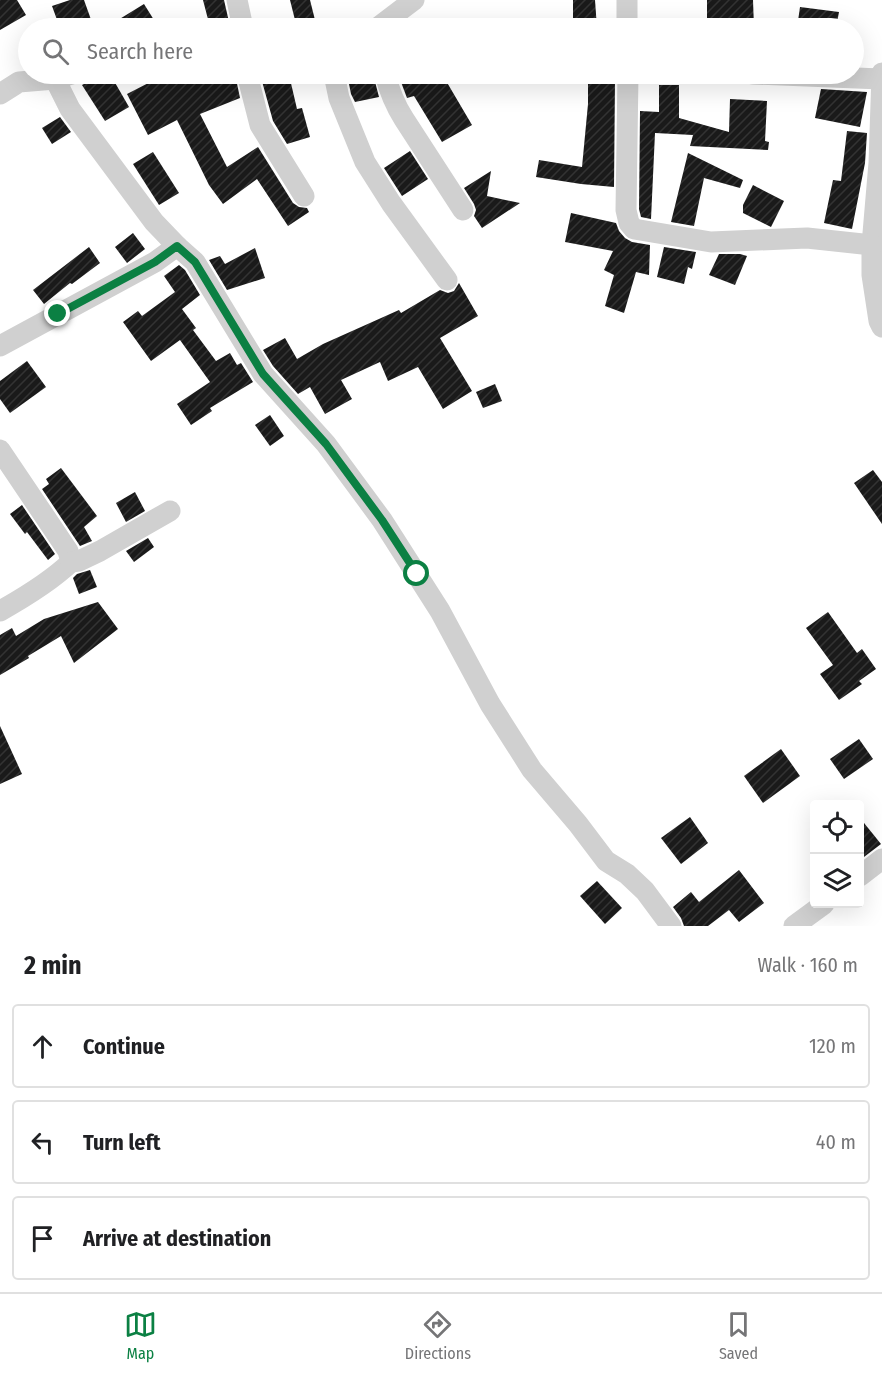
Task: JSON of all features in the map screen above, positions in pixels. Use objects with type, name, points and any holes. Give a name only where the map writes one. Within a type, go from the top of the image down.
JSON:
[{"type":"street","points":[[237,0],[241,18]]},
{"type":"street","points":[[390,18],[414,0]]},
{"type":"street","points":[[627,0],[627,18]]},
{"type":"street","points":[[864,76],[881,76],[879,163],[872,245],[872,275],[879,321],[882,327]]},
{"type":"street","points":[[0,94],[18,83]]},
{"type":"street","points":[[65,84],[70,109],[154,222],[195,262],[263,374],[326,444],[382,520],[440,611],[490,704],[532,770],[606,861],[627,874],[645,891],[671,926]]},
{"type":"street","points":[[250,84],[260,125],[304,196]]},
{"type":"street","points":[[336,84],[339,98],[365,162],[391,203],[447,280]]},
{"type":"street","points":[[388,84],[400,113],[464,210]]},
{"type":"street","points":[[628,84],[626,210],[629,223],[634,229],[711,242],[807,238],[872,245]]},
{"type":"street","points":[[0,346],[155,262],[177,246]]},
{"type":"street","points":[[0,450],[68,551],[71,562]]},
{"type":"street","points":[[0,611],[25,597],[71,562],[79,561],[99,551],[170,511]]},
{"type":"street","points":[[864,873],[882,859]]},
{"type":"street","points":[[794,926],[817,908]]},
{"type":"building","points":[[0,0],[17,0],[26,15],[0,30]]},
{"type":"building","points":[[70,0],[84,0],[90,18],[56,18],[52,6]]},
{"type":"building","points":[[203,0],[224,0],[228,18],[208,18]]},
{"type":"building","points":[[290,0],[310,0],[314,18],[294,18]]},
{"type":"building","points":[[573,0],[595,0],[596,18],[573,18]]},
{"type":"building","points":[[707,0],[753,0],[754,18],[707,18]]},
{"type":"building","points":[[144,4],[153,18],[121,18]]},
{"type":"building","points":[[800,7],[839,12],[838,18],[798,18]]},
{"type":"building","points":[[116,84],[129,107],[105,121],[82,85]]},
{"type":"building","points":[[146,84],[237,84],[240,98],[200,114],[227,167],[258,147],[293,203],[307,208],[309,212],[288,226],[257,179],[223,204],[209,185],[177,120],[148,135],[127,94]]},
{"type":"building","points":[[263,84],[291,84],[297,109],[302,108],[310,137],[287,144],[273,121]]},
{"type":"building","points":[[349,84],[376,84],[379,97],[355,102]]},
{"type":"building","points":[[402,84],[448,84],[472,125],[442,142],[414,96],[407,98]]},
{"type":"building","points":[[588,84],[615,84],[614,187],[536,177],[539,160],[582,167]]},
{"type":"building","points":[[659,85],[679,85],[679,118],[729,132],[730,99],[767,101],[765,141],[769,142],[768,150],[690,146],[693,135],[655,133],[651,219],[641,217],[639,209],[640,111],[659,112]]},
{"type":"building","points":[[821,89],[867,92],[860,127],[815,118]]},
{"type":"building","points":[[60,117],[71,132],[52,144],[42,128]]},
{"type":"building","points":[[847,131],[867,133],[865,163],[852,229],[824,223],[833,180],[841,181]]},
{"type":"building","points":[[410,151],[428,179],[402,196],[384,168]]},
{"type":"building","points":[[153,152],[179,193],[159,205],[133,164]]},
{"type":"building","points":[[688,153],[743,180],[740,188],[704,178],[694,226],[671,222]]},
{"type":"building","points":[[491,171],[487,196],[520,203],[482,228],[474,216],[476,210],[474,204],[464,188]]},
{"type":"building","points":[[753,185],[784,201],[771,227],[743,213],[743,205]]},
{"type":"building","points":[[571,213],[616,223],[625,238],[632,242],[650,245],[649,275],[636,272],[624,313],[605,306],[614,275],[604,270],[613,251],[565,242]]},
{"type":"building","points":[[133,233],[145,249],[127,263],[115,247]]},
{"type":"building","points":[[89,247],[100,263],[44,304],[33,290]]},
{"type":"building","points":[[664,247],[696,252],[692,269],[688,267],[684,284],[657,277]]},
{"type":"building","points":[[255,248],[265,278],[227,290],[209,260],[220,256],[225,264]]},
{"type":"building","points":[[719,254],[747,256],[735,285],[709,275]]},
{"type":"building","points":[[179,265],[185,270],[200,295],[182,309],[196,328],[193,330],[216,361],[230,353],[237,365],[241,363],[253,382],[210,408],[212,411],[191,425],[177,404],[210,382],[180,340],[151,361],[123,322],[138,311],[142,316],[175,292],[164,276]]},
{"type":"building","points":[[459,283],[478,316],[440,338],[472,391],[443,409],[418,367],[388,381],[380,362],[341,380],[352,399],[325,414],[310,387],[298,394],[273,366],[263,350],[285,338],[297,359],[323,344],[399,310],[401,313],[440,290],[448,293],[454,291]]},
{"type":"building","points":[[27,361],[46,387],[10,413],[0,399],[0,381]]},
{"type":"building","points":[[495,384],[502,401],[483,408],[476,392]]},
{"type":"building","points":[[270,415],[284,436],[270,446],[255,425]]},
{"type":"building","points":[[61,468],[97,516],[84,527],[92,541],[80,546],[42,489],[49,484],[46,479]]},
{"type":"building","points":[[873,470],[882,482],[882,524],[854,483]]},
{"type":"building","points":[[135,492],[145,511],[126,522],[116,503]]},
{"type":"building","points":[[22,505],[55,554],[48,560],[10,514]]},
{"type":"building","points":[[148,538],[154,547],[134,562],[126,551]]},
{"type":"building","points":[[90,570],[97,587],[79,594],[73,578],[77,574]]},
{"type":"building","points":[[98,602],[118,629],[74,663],[61,636],[0,675],[0,635],[12,628],[16,636],[44,619]]},
{"type":"building","points":[[828,612],[857,653],[862,649],[876,669],[859,681],[862,684],[839,700],[820,674],[833,665],[806,628]]},
{"type":"building","points":[[0,726],[22,774],[0,784]]},
{"type":"building","points":[[859,739],[873,759],[844,779],[830,759]]},
{"type":"building","points":[[781,749],[800,776],[763,803],[744,776]]},
{"type":"building","points":[[690,817],[708,843],[681,864],[661,838]]},
{"type":"building","points":[[864,823],[881,844],[864,857]]},
{"type":"building","points":[[739,870],[764,903],[739,922],[729,910],[708,926],[684,926],[673,907],[691,892],[699,902]]},
{"type":"building","points":[[597,881],[622,908],[605,924],[580,896]]},
{"type":"route","points":[[58,314],[155,262],[177,246],[195,262],[263,374],[326,444],[382,520],[417,574]]}]
